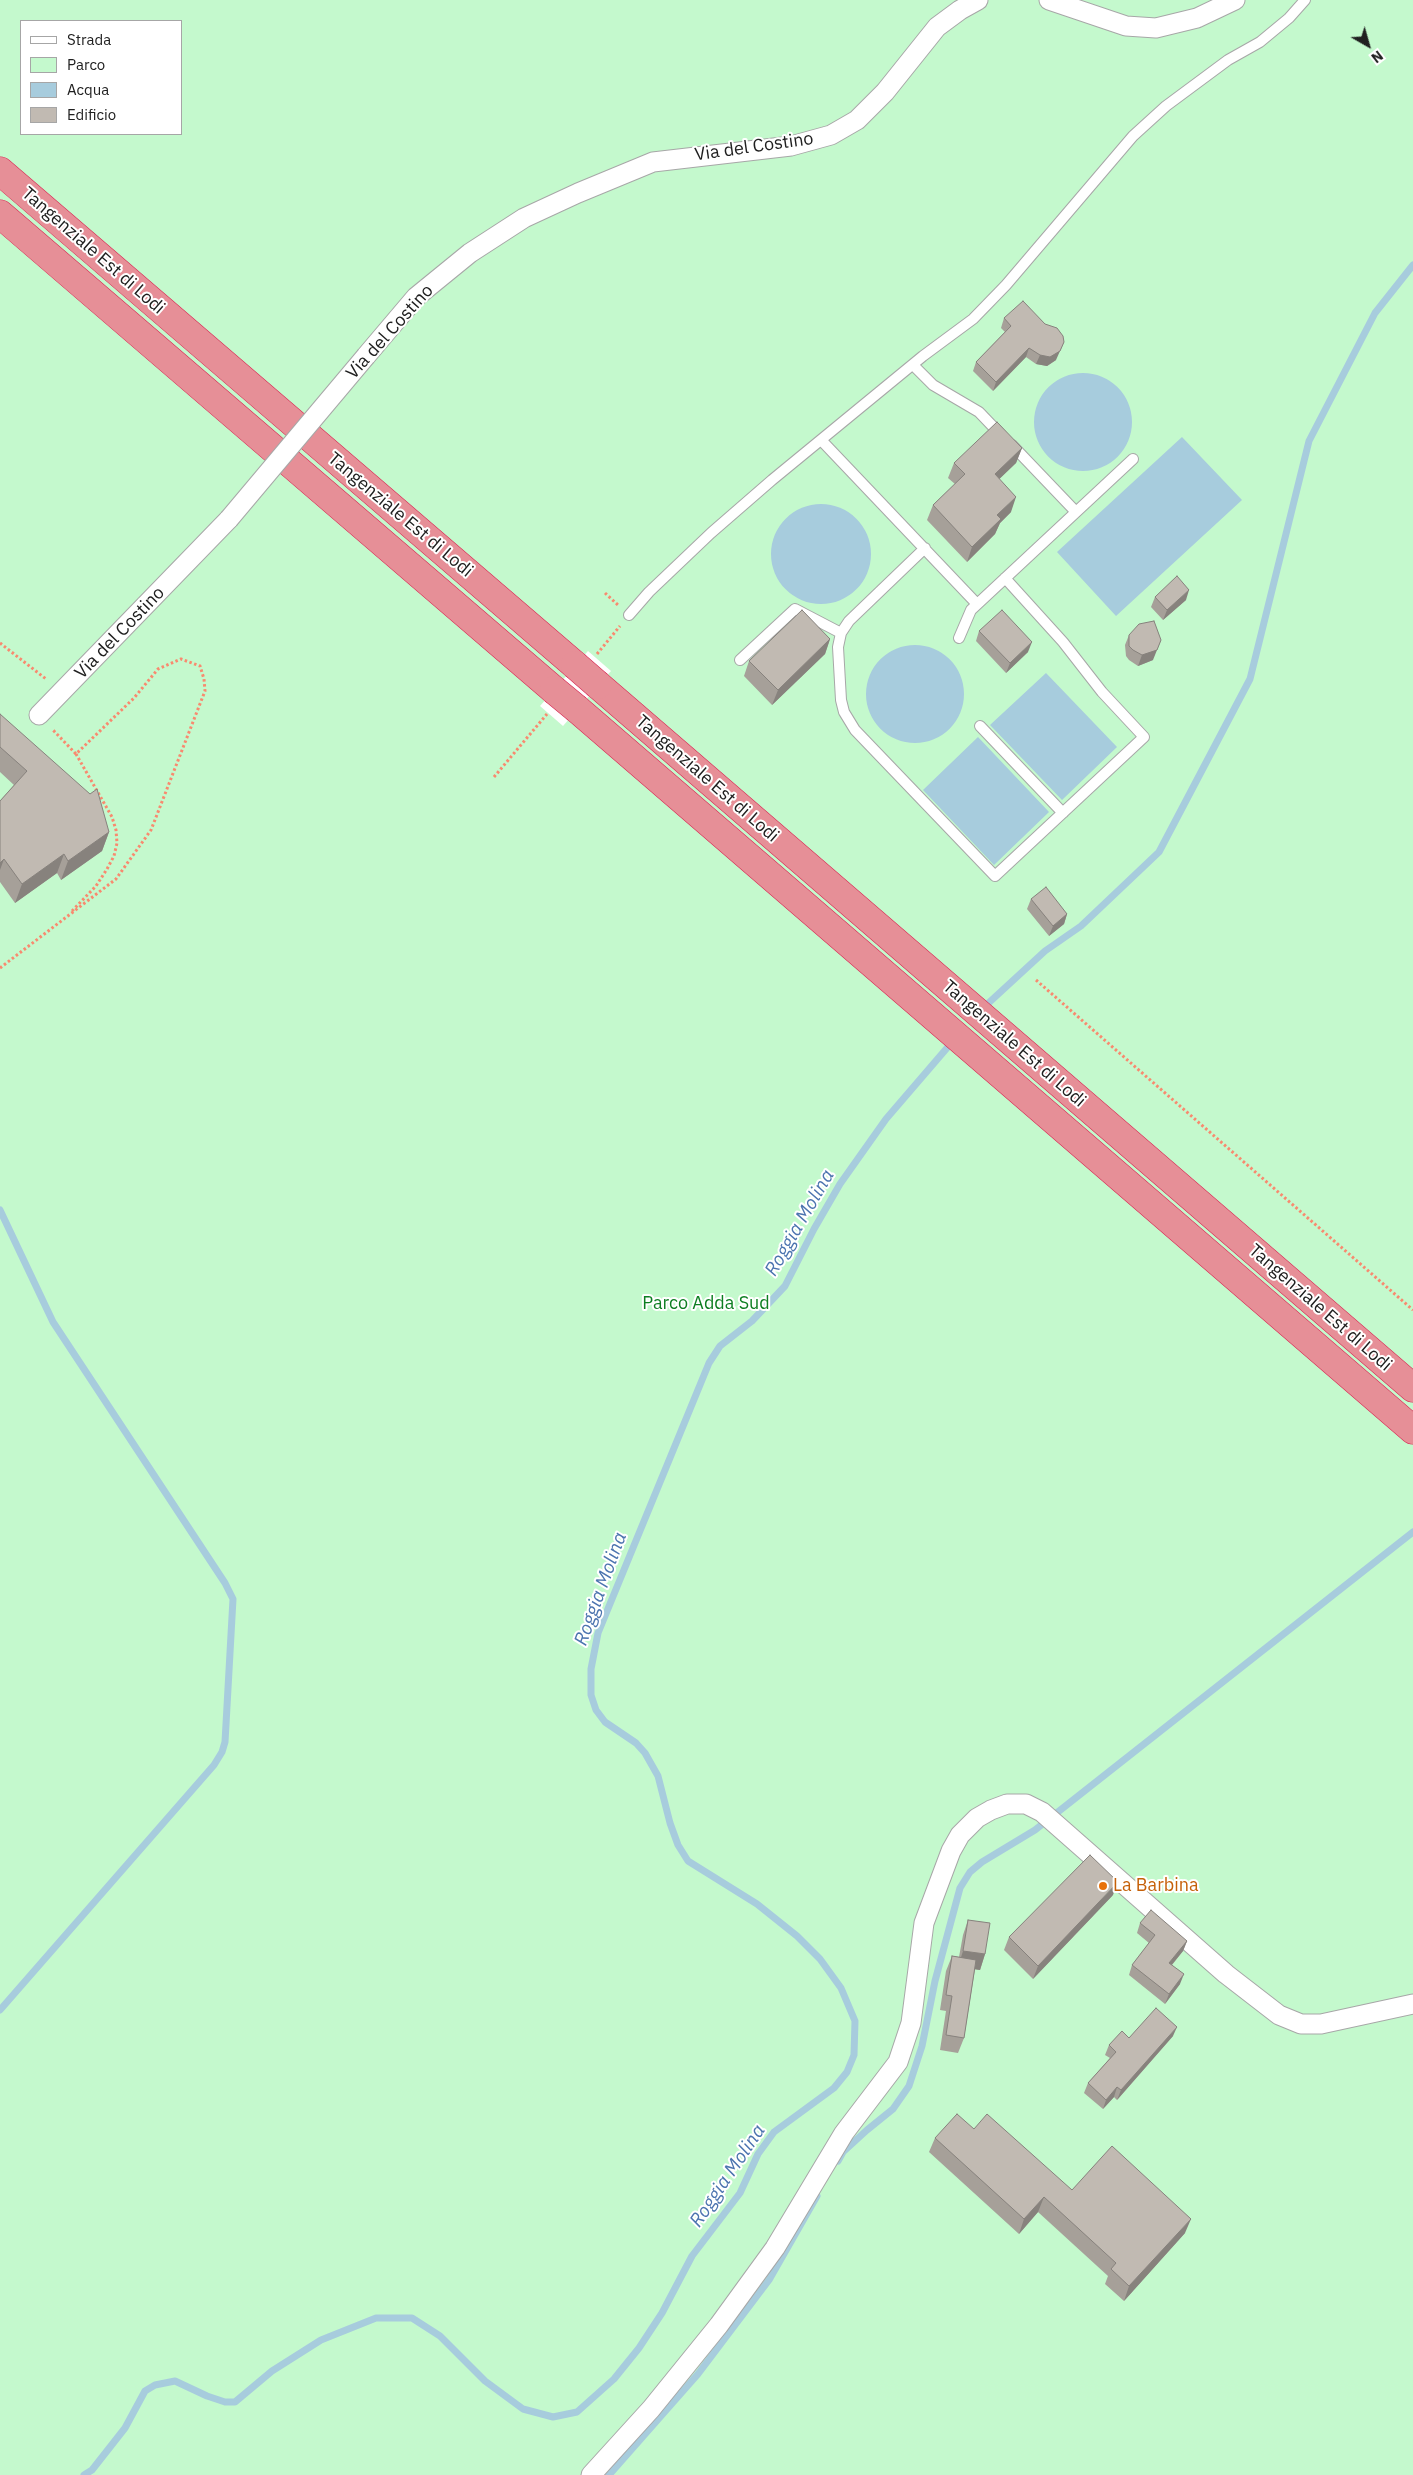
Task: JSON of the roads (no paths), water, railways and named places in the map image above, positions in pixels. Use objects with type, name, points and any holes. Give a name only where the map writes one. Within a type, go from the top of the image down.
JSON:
[{"type":"highway","name":"Tangenziale Est di Lodi","points":[[0,171],[1413,1388]]},
{"type":"highway","name":"Tangenziale Est di Lodi","points":[[0,214],[1413,1430]]},
{"type":"street","name":"Via del Costino","points":[[39,715],[229,519],[416,297],[470,253],[524,218],[653,162],[791,146],[830,135],[857,120],[885,92],[937,28],[960,10],[978,0]]},
{"type":"street","points":[[1049,0],[1126,26],[1156,28],[1197,18],[1235,0]]},
{"type":"street","points":[[591,2475],[651,2408],[719,2325],[775,2248],[844,2133],[898,2062],[911,2023],[924,1923],[950,1851],[960,1835],[977,1818],[1007,1804],[1026,1804],[1049,1818],[1226,1974],[1279,2015],[1301,2024],[1321,2024],[1413,2004]]},
{"type":"lane","points":[[629,615],[649,592],[711,533],[772,480],[979,312],[1019,270],[1133,136],[1166,106],[1228,60],[1260,42],[1289,18],[1305,0]]},
{"type":"lane","points":[[912,365],[933,385],[980,412],[1076,512]]},
{"type":"lane","points":[[822,441],[977,604]]},
{"type":"lane","points":[[959,638],[971,610],[1133,460]]},
{"type":"lane","points":[[925,548],[849,621],[841,632],[838,646],[841,700],[844,712],[855,730],[995,876],[1144,737],[1102,692],[1063,642],[1005,578]]},
{"type":"lane","points":[[740,660],[795,608],[841,632]]},
{"type":"lane","points":[[980,726],[1063,813]]},
{"type":"water","points":[[1073,373],[1093,373],[1102,376],[1118,387],[1129,403],[1132,412],[1132,432],[1129,441],[1118,457],[1102,468],[1093,471],[1073,471],[1056,463],[1042,449],[1034,432],[1034,412],[1042,395],[1056,381]]},
{"type":"water","points":[[1182,437],[1242,500],[1116,616],[1057,552]]},
{"type":"water","points":[[821,504],[840,508],[856,519],[867,535],[871,554],[867,573],[856,589],[840,600],[821,604],[802,600],[786,589],[775,573],[771,554],[775,535],[786,519],[802,508]]},
{"type":"water","points":[[905,645],[925,645],[934,648],[950,659],[961,675],[964,684],[964,704],[961,713],[950,729],[934,740],[925,743],[905,743],[888,735],[874,721],[866,704],[866,684],[874,667],[888,653]]},
{"type":"water","points":[[1046,673],[1117,747],[1062,800],[990,725]]},
{"type":"water","points":[[978,737],[1049,812],[994,865],[923,790]]},
{"type":"waterway","points":[[982,1009],[1045,951],[1081,926],[1159,852],[1250,679],[1309,441],[1375,313],[1413,265]]},
{"type":"waterway","name":"Roggia Molina","points":[[84,2475],[92,2470],[125,2428],[145,2391],[155,2385],[175,2381],[207,2396],[225,2402],[235,2402],[272,2371],[321,2340],[376,2318],[412,2318],[440,2336],[485,2381],[523,2409],[553,2417],[577,2412],[614,2379],[639,2348],[662,2313],[692,2256],[740,2193],[758,2154],[774,2132],[834,2088],[847,2072],[854,2055],[855,2021],[841,1988],[820,1959],[797,1936],[757,1904],[688,1861],[678,1845],[670,1823],[658,1776],[645,1753],[636,1743],[605,1722],[596,1710],[591,1695],[591,1669],[598,1633],[709,1363],[720,1346],[752,1321],[785,1286],[814,1229],[840,1184],[886,1119],[953,1041]]},
{"type":"waterway","points":[[0,1210],[53,1322],[225,1583],[233,1599],[225,1742],[222,1752],[214,1765],[0,2010]]},
{"type":"waterway","points":[[838,2161],[843,2152],[893,2109],[909,2086],[922,2046],[935,1981],[960,1888],[970,1872],[982,1862],[1035,1830],[1413,1532]]},
{"type":"waterway","points":[[609,2475],[698,2374],[769,2280],[817,2196]]},
{"type":"place","name":"La Barbina","points":[[1103,1886]]},
{"type":"park label","name":"Parco Adda Sud","points":[[706,1304]]}]
